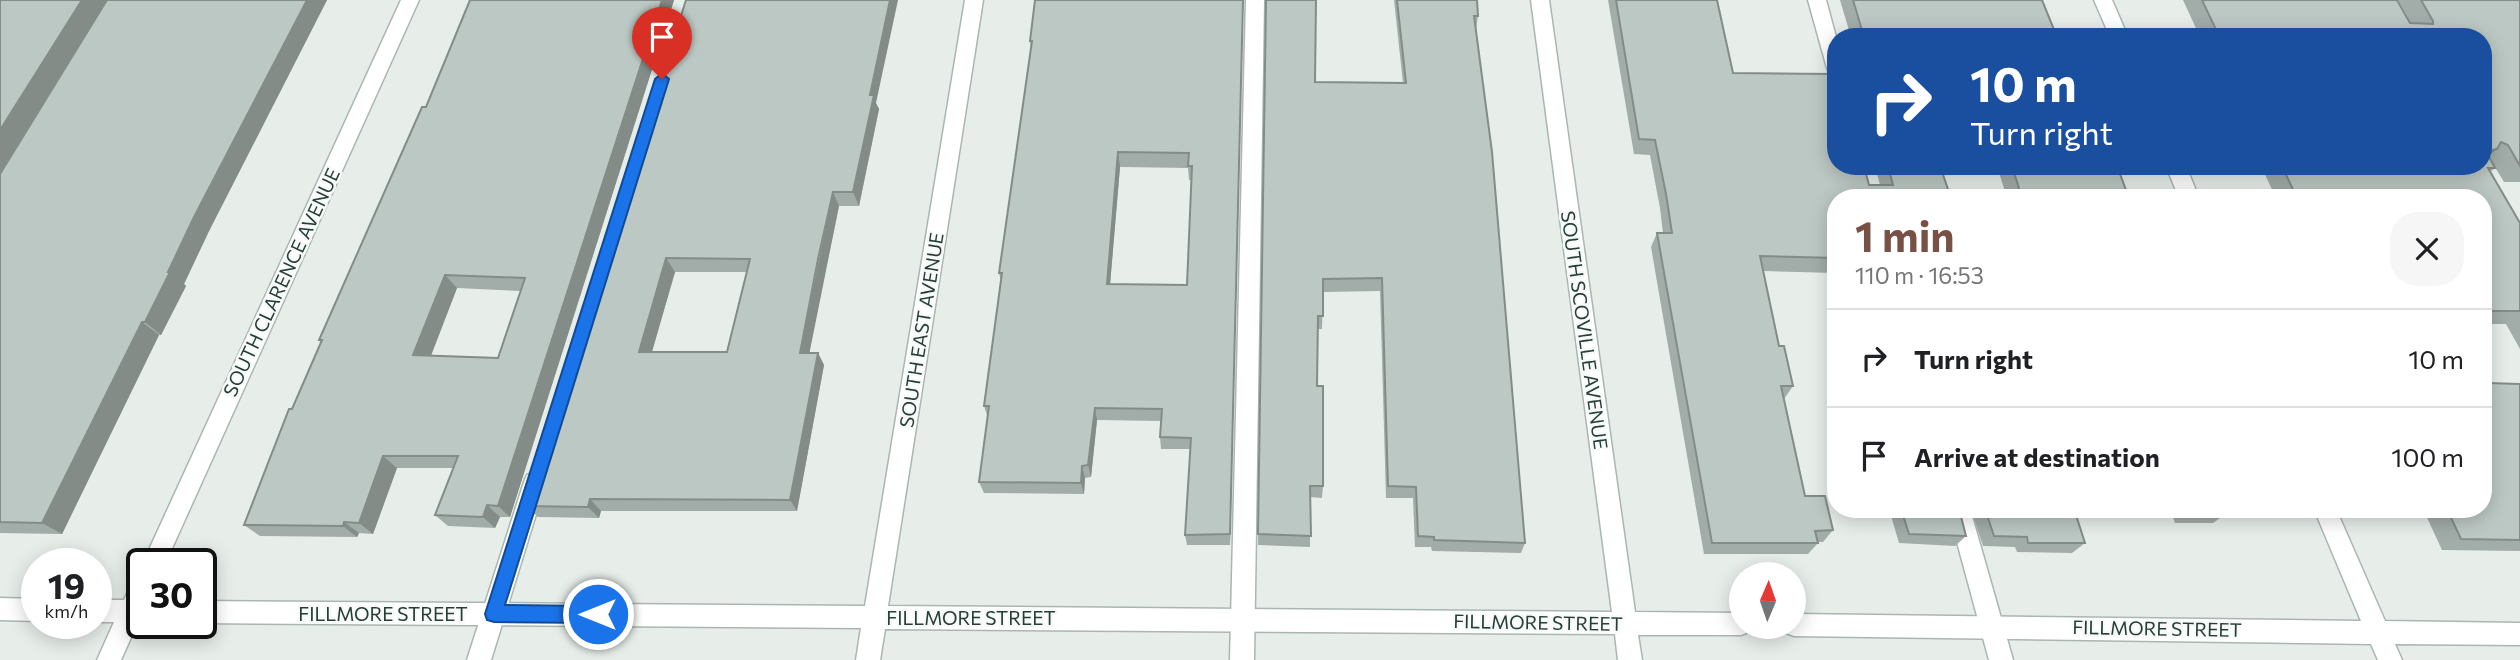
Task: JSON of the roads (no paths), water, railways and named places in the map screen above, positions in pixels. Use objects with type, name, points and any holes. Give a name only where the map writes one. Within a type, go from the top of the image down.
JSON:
[{"type":"street","name":"SOUTH CLARENCE AVENUE","points":[[160,548],[410,0]]},
{"type":"street","name":"SOUTH EAST AVENUE","points":[[868,660],[974,0]]},
{"type":"street","points":[[1242,660],[1255,0]]},
{"type":"street","name":"SOUTH SCOVILLE AVENUE","points":[[1540,0],[1630,660]]},
{"type":"street","points":[[1817,0],[1827,36]]},
{"type":"street","points":[[2103,0],[2115,28]]},
{"type":"street","points":[[479,660],[542,458]]},
{"type":"street","points":[[1962,518],[2001,660]]},
{"type":"street","points":[[2329,518],[2390,660]]},
{"type":"street","points":[[0,610],[21,610]]},
{"type":"street","name":"FILLMORE STREET","points":[[217,612],[1729,624]]},
{"type":"street","name":"FILLMORE STREET","points":[[1806,625],[2520,634]]},
{"type":"street","points":[[109,660],[126,629]]}]
